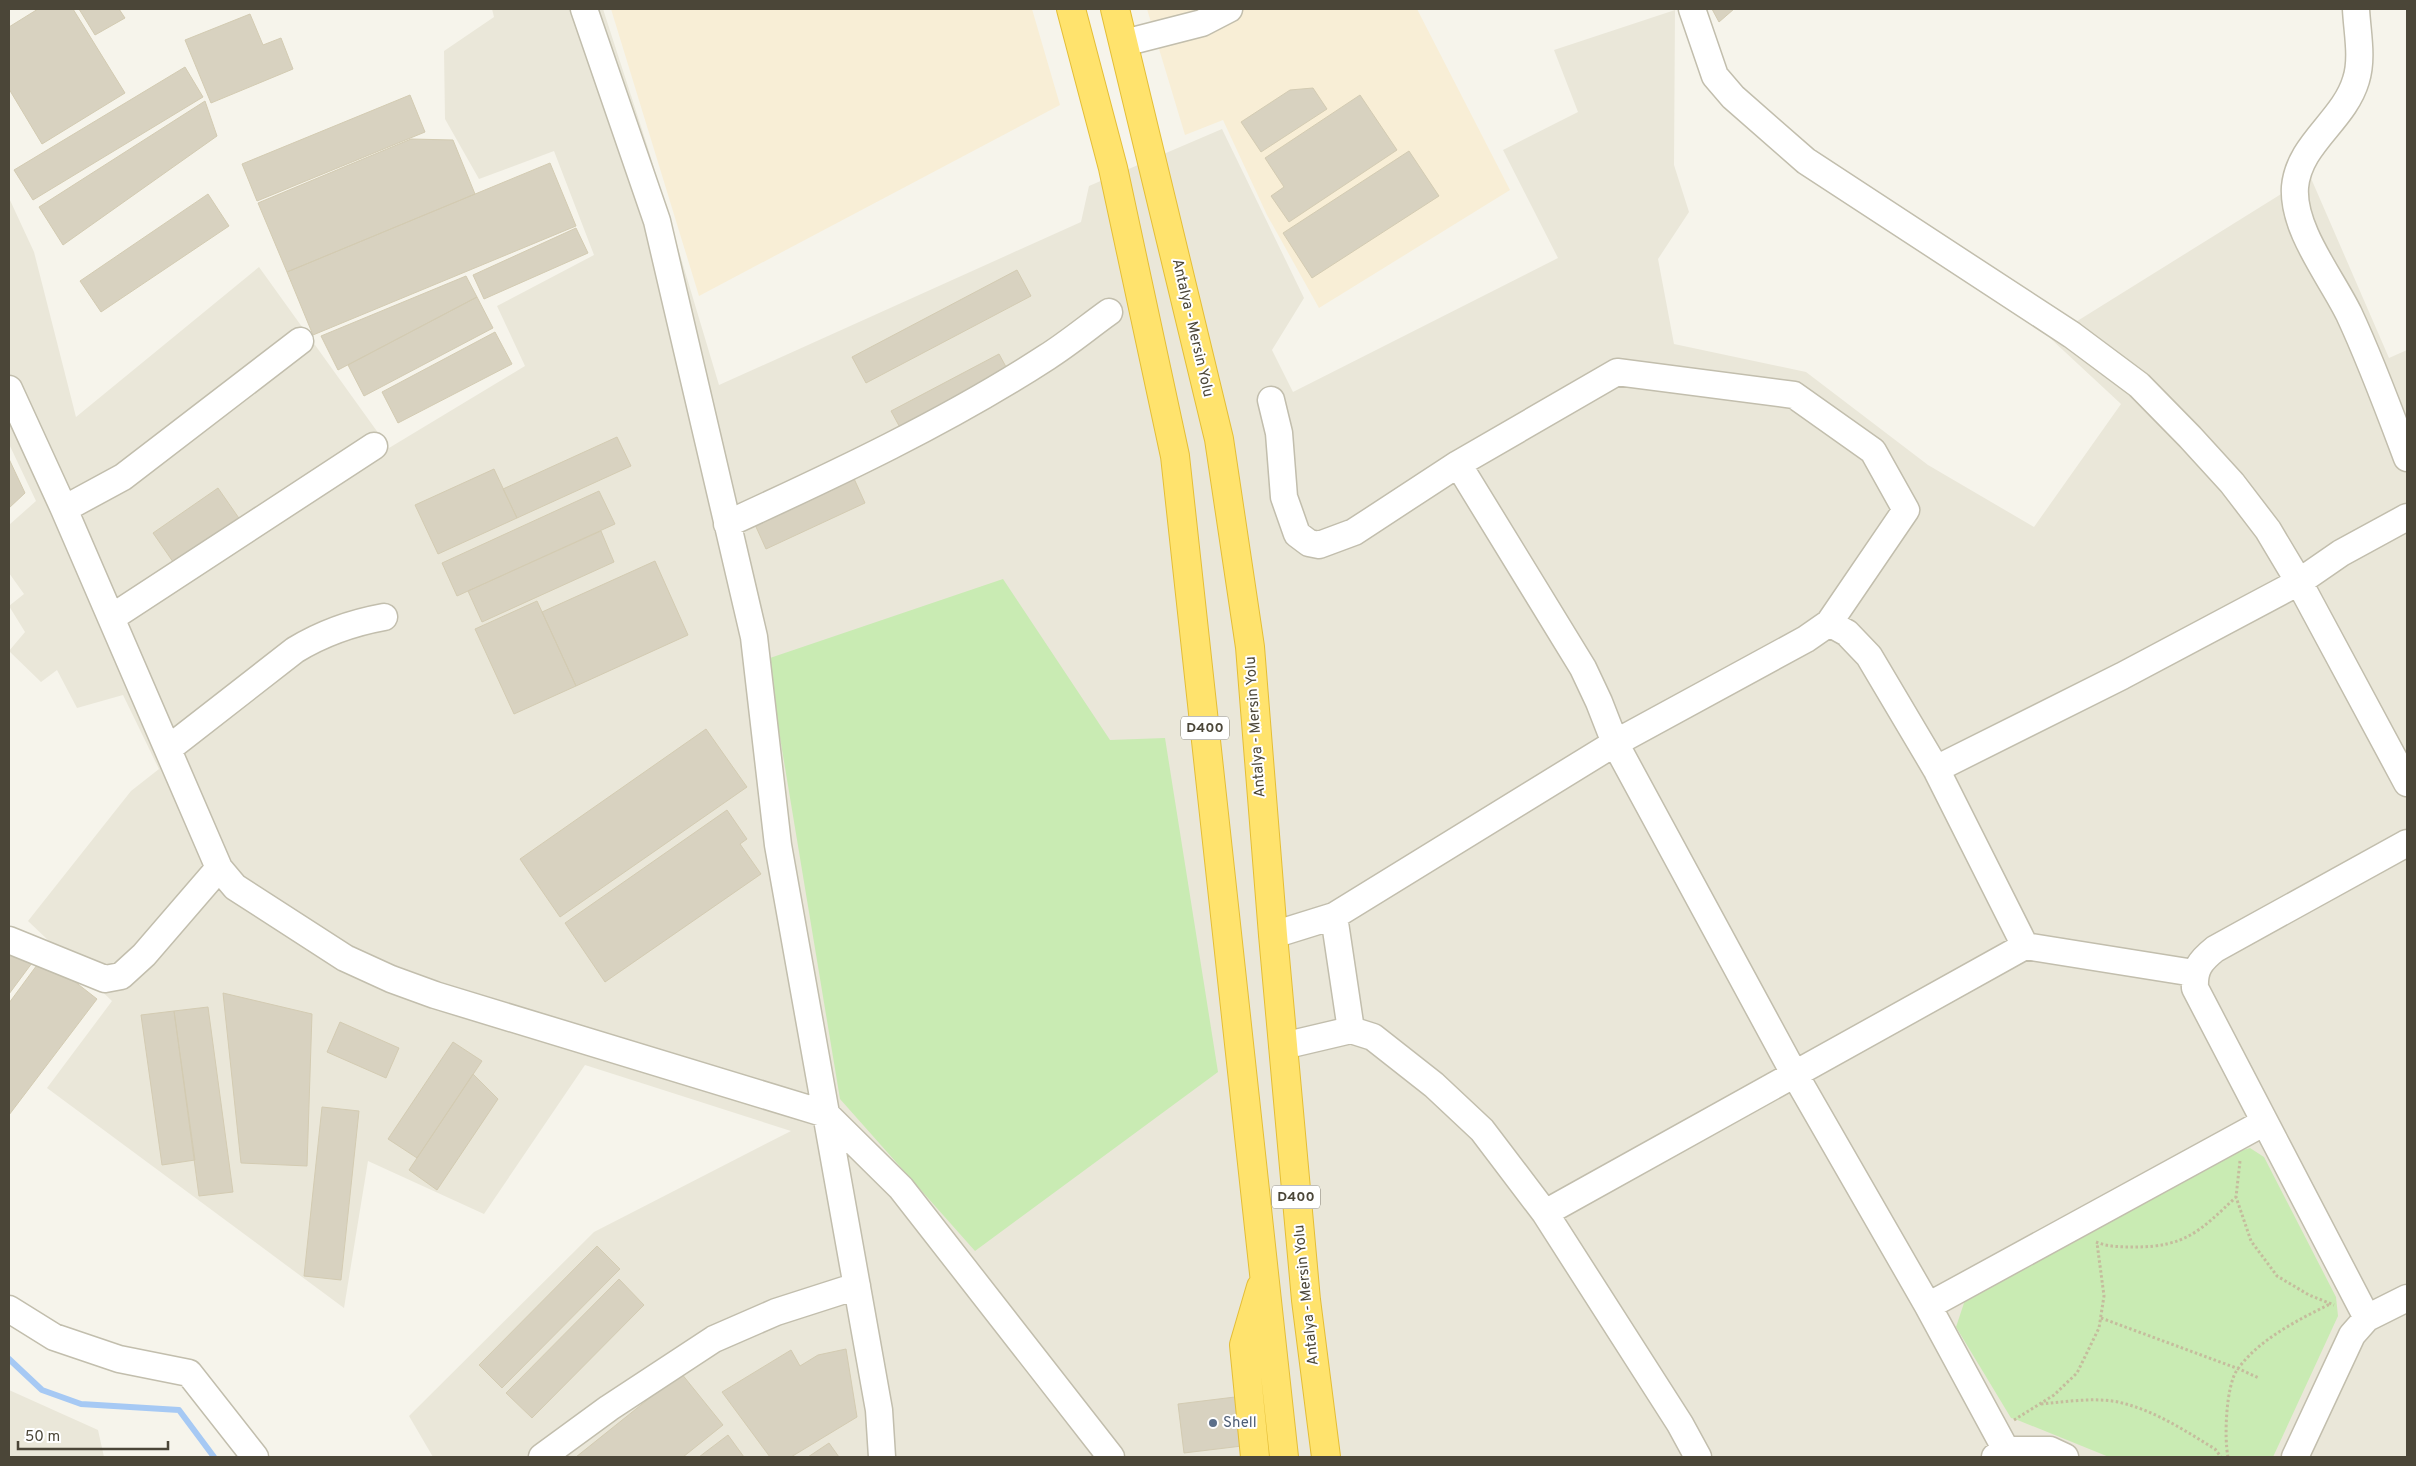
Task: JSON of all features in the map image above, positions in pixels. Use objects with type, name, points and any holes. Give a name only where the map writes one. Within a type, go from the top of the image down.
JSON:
[{"type":"highway","name":"D400","points":[[1071,9],[1113,168],[1175,456],[1266,1274],[1284,1457]]},
{"type":"highway","name":"Antalya - Mersin Yolu","points":[[1115,9],[1219,439],[1250,647],[1273,935],[1306,1300],[1326,1457]]},
{"type":"highway","points":[[1255,1457],[1244,1345],[1266,1274]]},
{"type":"highway","points":[[1306,1300],[1342,1457]]},
{"type":"street","points":[[584,9],[656,221],[754,637],[778,844],[879,1410],[882,1457]]},
{"type":"street","points":[[1124,43],[1202,23],[1229,9]]},
{"type":"street","points":[[1692,9],[1715,76],[1733,97],[1806,161],[2064,330],[2139,386],[2232,483],[2268,530],[2299,582],[2407,784]]},
{"type":"street","points":[[2356,9],[2359,58],[2357,79],[2346,103],[2302,160],[2296,180],[2295,201],[2304,229],[2348,313],[2372,367],[2407,458]]},
{"type":"street","points":[[727,524],[810,486],[974,402],[1049,356],[1109,312]]},
{"type":"street","points":[[64,509],[123,477],[300,341]]},
{"type":"street","points":[[1271,400],[1279,433],[1284,497],[1297,534],[1309,543],[1319,545],[1354,532],[1458,464],[1617,372],[1794,395],[1873,451],[1906,510],[1829,623],[1806,639],[1614,743],[1334,916],[1273,935]]},
{"type":"street","points":[[9,389],[64,509],[207,843],[219,868],[235,887],[345,958],[391,979],[435,995],[826,1114],[901,1188],[1111,1457]]},
{"type":"street","points":[[111,618],[374,446]]},
{"type":"street","points":[[1458,464],[1584,668],[1614,743],[1796,1074],[1928,1306],[2000,1447],[2050,1450],[2066,1457]]},
{"type":"street","points":[[1936,769],[2122,676],[2299,582],[2341,553],[2407,517]]},
{"type":"street","points":[[168,749],[295,650],[310,641],[345,626],[384,616]]},
{"type":"street","points":[[1829,623],[1847,633],[1869,656],[1936,769],[2025,946]]},
{"type":"street","points":[[2367,1318],[2254,1128],[2195,988],[2194,973],[2202,960],[2215,949],[2407,843]]},
{"type":"street","points":[[9,940],[105,979],[121,976],[144,955],[219,868]]},
{"type":"street","points":[[1334,916],[1351,1030]]},
{"type":"street","points":[[1545,1213],[2025,946],[2194,973]]},
{"type":"street","points":[[1283,1046],[1351,1030],[1373,1038],[1434,1085],[1482,1130],[1545,1213],[1680,1424],[1698,1457]]},
{"type":"street","points":[[1928,1306],[2254,1128]]},
{"type":"street","points":[[542,1457],[609,1408],[714,1339],[776,1312],[857,1286]]},
{"type":"street","points":[[2295,1457],[2352,1335],[2367,1318],[2407,1298]]},
{"type":"street","points":[[9,1310],[54,1337],[119,1358],[189,1373],[255,1457]]},
{"type":"path","points":[[2097,1243],[2119,1247],[2160,1247],[2190,1236],[2208,1224],[2236,1197],[2254,1128]]},
{"type":"path","points":[[2236,1197],[2251,1241],[2277,1276],[2309,1295],[2367,1318]]},
{"type":"path","points":[[2000,1447],[2015,1419],[2054,1396],[2077,1372],[2099,1328],[2104,1296],[2097,1243],[2080,1223]]},
{"type":"path","points":[[2228,1457],[2226,1447],[2228,1400],[2239,1368],[2257,1350],[2292,1323],[2331,1303]]},
{"type":"path","points":[[2100,1318],[2239,1368],[2259,1378]]},
{"type":"path","points":[[2040,1404],[2084,1401],[2117,1402],[2158,1415],[2215,1449],[2222,1457]]},
{"type":"shaded area","points":[[492,9],[603,9],[648,148],[719,385],[1081,222],[1089,186],[1222,129],[1304,298],[1272,350],[1293,392],[1558,258],[1503,150],[1578,112],[1554,50],[1675,10],[1674,165],[1689,212],[1658,259],[1674,344],[1806,372],[1928,465],[2034,527],[2121,404],[2050,338],[2310,176],[2389,358],[2407,350],[2407,1457],[433,1457],[409,1416],[594,1232],[791,1131],[585,1065],[484,1214],[368,1161],[344,1308],[47,1088],[112,1001],[28,921],[131,791],[159,769],[123,695],[77,708],[57,670],[41,682],[9,651],[25,632],[9,606],[24,594],[9,573],[9,525],[36,501],[9,444],[9,198],[34,252],[76,417],[259,267],[389,448],[525,366],[497,306],[594,255],[554,151],[479,179],[445,119],[444,51],[494,17]]},
{"type":"shaded area","points":[[611,9],[1032,9],[1060,105],[699,296]]},
{"type":"shaded area","points":[[1147,9],[1417,9],[1510,190],[1319,308],[1267,215],[1223,120],[1185,135]]},
{"type":"shaded area","points":[[9,1390],[98,1430],[104,1457],[9,1457]]},
{"type":"green space","points":[[1003,579],[1110,740],[1165,738],[1218,1072],[975,1251],[840,1099],[767,659]]},
{"type":"green space","points":[[2250,1148],[2264,1157],[2336,1297],[2338,1316],[2273,1457],[2109,1457],[2011,1418],[1956,1327],[1966,1297],[2223,1156]]},
{"type":"building","points":[[38,9],[73,9],[125,93],[42,144],[9,89],[9,27]]},
{"type":"building","points":[[79,9],[119,9],[125,18],[95,35]]},
{"type":"building","points":[[1712,9],[1734,9],[1719,22]]},
{"type":"building","points":[[250,14],[263,45],[281,38],[293,69],[211,103],[185,40]]},
{"type":"building","points":[[185,67],[203,97],[33,200],[14,170]]},
{"type":"building","points":[[1313,88],[1327,109],[1261,152],[1241,122],[1290,90]]},
{"type":"building","points":[[410,95],[425,132],[257,201],[242,164]]},
{"type":"building","points":[[1360,95],[1397,150],[1289,222],[1271,196],[1284,187],[1265,158]]},
{"type":"building","points":[[205,101],[217,136],[63,245],[39,207]]},
{"type":"building","points":[[411,139],[453,140],[475,194],[287,272],[258,203]]},
{"type":"building","points":[[1409,151],[1439,196],[1312,278],[1283,233]]},
{"type":"building","points":[[550,163],[576,226],[313,335],[287,272]]},
{"type":"building","points":[[208,194],[229,226],[101,312],[80,281]]},
{"type":"building","points":[[576,228],[588,253],[484,299],[473,275]]},
{"type":"building","points":[[1017,270],[1031,296],[866,383],[852,357]]},
{"type":"building","points":[[466,276],[477,297],[338,370],[321,336]]},
{"type":"building","points":[[477,297],[493,328],[364,396],[348,365]]},
{"type":"building","points":[[495,332],[512,364],[398,423],[382,392]]},
{"type":"building","points":[[999,354],[1011,376],[903,433],[891,411]]},
{"type":"building","points":[[617,437],[631,466],[517,518],[503,489]]},
{"type":"building","points":[[9,459],[25,493],[9,508]]},
{"type":"building","points":[[494,469],[517,518],[438,554],[415,505]]},
{"type":"building","points":[[851,472],[865,503],[766,549],[752,518]]},
{"type":"building","points":[[218,488],[243,524],[178,569],[153,533]]},
{"type":"building","points":[[599,491],[615,524],[457,596],[442,563]]},
{"type":"building","points":[[601,531],[614,562],[482,622],[468,591]]},
{"type":"building","points":[[655,561],[688,635],[576,686],[542,612]]},
{"type":"building","points":[[537,601],[576,686],[514,714],[475,629]]},
{"type":"building","points":[[706,729],[747,787],[560,917],[520,859]]},
{"type":"building","points":[[727,810],[747,839],[740,844],[761,874],[605,982],[565,923]]},
{"type":"building","points":[[9,953],[32,963],[9,994]]},
{"type":"building","points":[[37,965],[74,981],[97,999],[9,1115],[9,1003]]},
{"type":"building","points":[[223,993],[312,1014],[307,1166],[241,1163]]},
{"type":"building","points":[[208,1007],[233,1192],[199,1196],[174,1011]]},
{"type":"building","points":[[174,1011],[195,1160],[162,1165],[141,1015]]},
{"type":"building","points":[[340,1022],[399,1048],[386,1078],[327,1052]]},
{"type":"building","points":[[453,1042],[482,1061],[417,1158],[388,1139]]},
{"type":"building","points":[[473,1074],[498,1099],[437,1190],[409,1170]]},
{"type":"building","points":[[322,1107],[359,1111],[341,1280],[304,1276]]},
{"type":"building","points":[[597,1246],[620,1269],[502,1388],[479,1365]]},
{"type":"building","points":[[619,1279],[644,1305],[532,1418],[506,1393]]},
{"type":"building","points":[[846,1349],[857,1417],[791,1457],[770,1457],[722,1392],[791,1350],[800,1366],[818,1355]]},
{"type":"building","points":[[681,1373],[723,1425],[683,1457],[576,1457]]},
{"type":"building","points":[[1235,1397],[1242,1446],[1184,1453],[1178,1404]]},
{"type":"building","points":[[728,1435],[744,1457],[699,1457]]},
{"type":"building","points":[[829,1443],[839,1457],[808,1457]]},
{"type":"waterway","points":[[9,1359],[42,1390],[81,1404],[179,1410],[214,1457]]},
{"type":"place","name":"Shell","points":[[1213,1423]]}]
